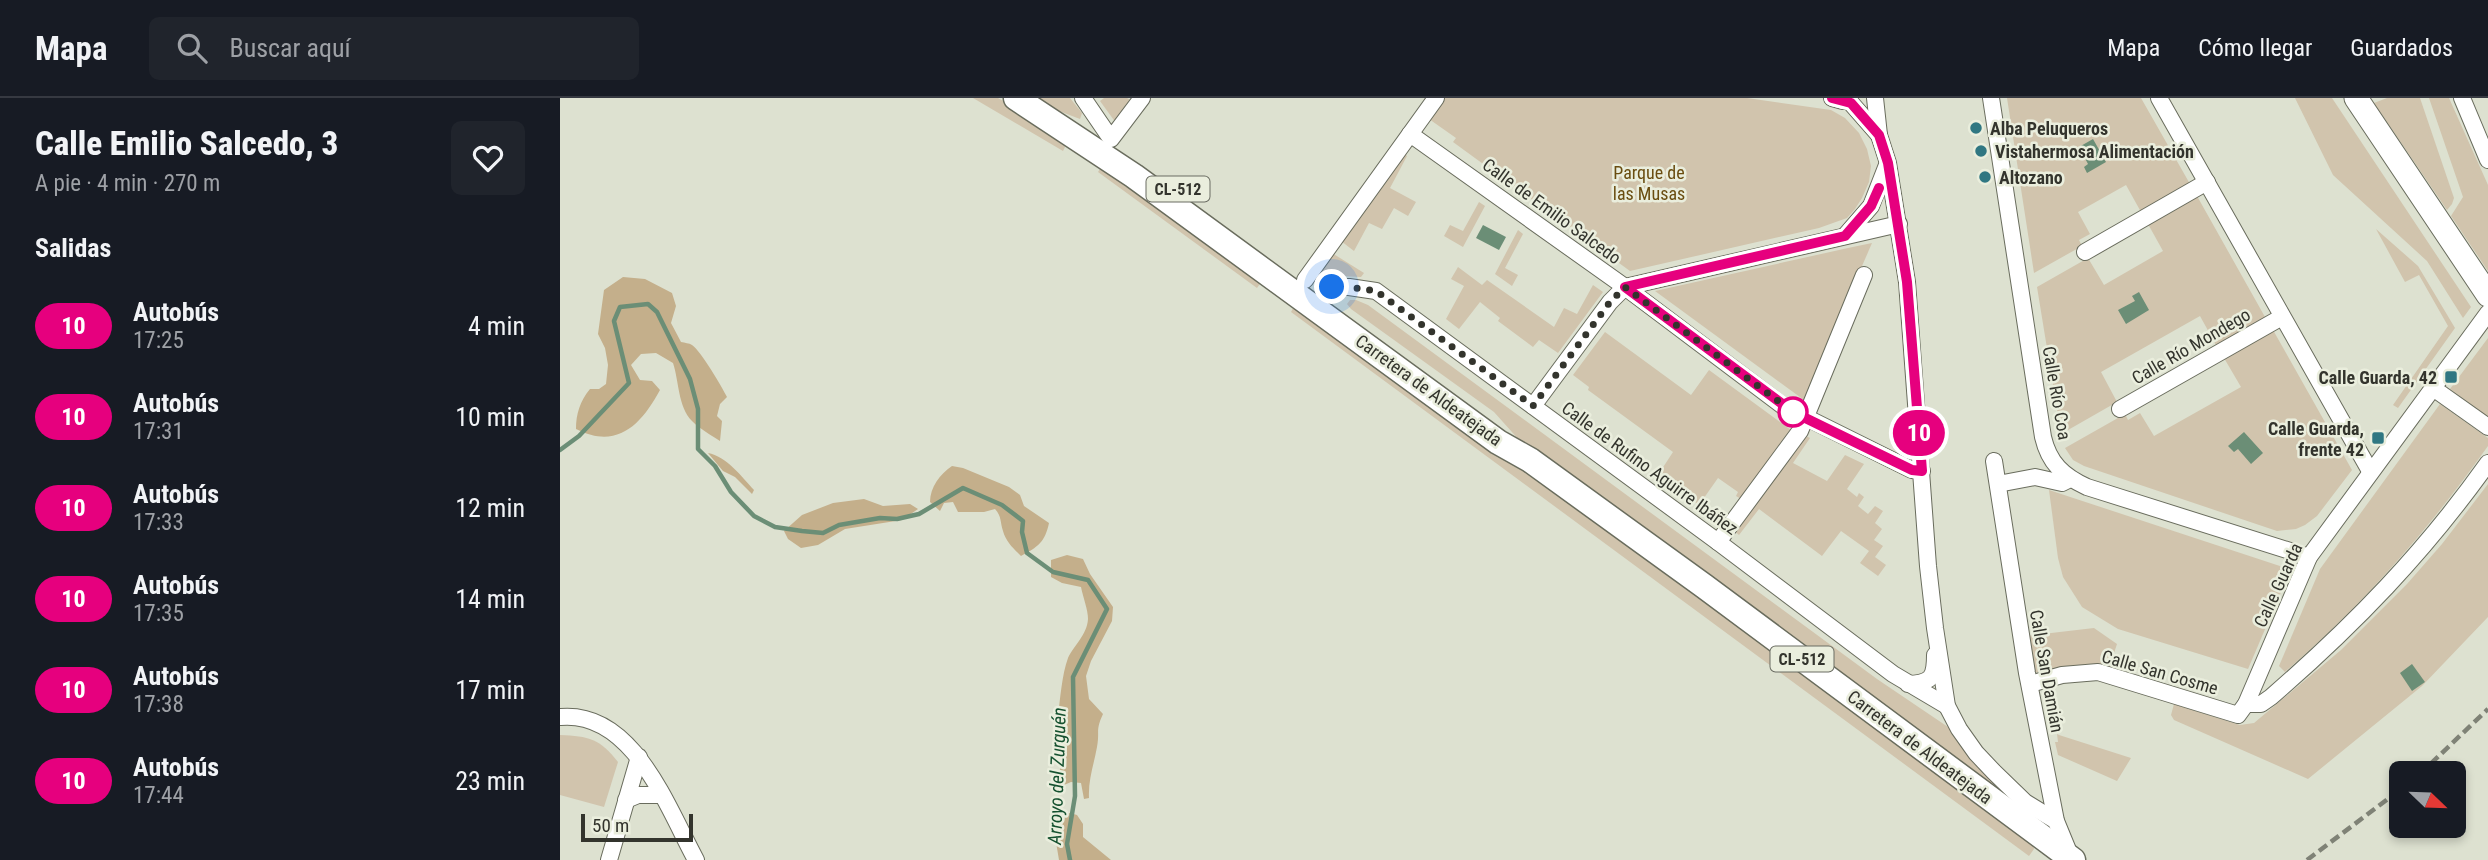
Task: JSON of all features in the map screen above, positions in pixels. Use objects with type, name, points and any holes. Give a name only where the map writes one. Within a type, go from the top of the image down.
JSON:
[{"type":"main road","points":[[2356,98],[2488,295]]},
{"type":"main road","name":"Carretera de Aldeatejada","points":[[1019,99],[1111,139],[1487,412],[1530,460]]},
{"type":"main road","name":"Carretera de Aldeatejada","points":[[1019,99],[1134,176],[1498,442],[1530,460],[2073,860]]},
{"type":"main road","points":[[1325,295],[1329,307],[1372,339],[1391,362]]},
{"type":"street","points":[[1083,98],[1111,139],[1142,98]]},
{"type":"street","points":[[1305,280],[1436,98]]},
{"type":"street","points":[[1842,100],[1864,103],[1873,98],[1899,224],[1907,282],[1935,628],[1947,706],[1976,753],[1994,772],[2025,802],[2056,821]]},
{"type":"street","name":"Calle Río Coa","points":[[1991,98],[2043,437],[2052,461],[2059,471],[2070,479]]},
{"type":"street","points":[[2159,98],[2371,471]]},
{"type":"street","points":[[2462,98],[2488,160]]},
{"type":"street","points":[[1842,100],[1879,135]]},
{"type":"street","name":"Calle de Emilio Salcedo","points":[[1410,134],[1625,287],[1783,406],[1912,470],[1922,471]]},
{"type":"street","points":[[1845,236],[1871,206],[1888,163]]},
{"type":"street","points":[[2085,252],[2207,182]]},
{"type":"street","points":[[1533,406],[1610,302],[1625,287],[1899,224]]},
{"type":"street","points":[[1718,542],[1800,431],[1864,275]]},
{"type":"street","name":"Calle de Rufino Aguirre Ibáñez","points":[[1325,295],[1332,287],[1376,291],[1908,684],[1947,706]]},
{"type":"street","name":"Calle Guarda","points":[[2242,710],[2309,557],[2488,313]]},
{"type":"street","name":"Calle Río Mondego","points":[[2120,409],[2282,317]]},
{"type":"street","points":[[2433,388],[2488,427]]},
{"type":"street","name":"Calle San Damián","points":[[1994,461],[2030,684],[2056,821],[2073,860]]},
{"type":"street","points":[[2242,710],[2271,698],[2371,606],[2456,508],[2488,463]]},
{"type":"street","points":[[1998,484],[2035,477],[2062,483],[2070,479],[2309,557]]},
{"type":"street","points":[[1908,684],[1923,683],[1934,671],[1935,628]]},
{"type":"street","name":"Calle San Cosme","points":[[2030,684],[2062,675],[2098,672],[2242,710]]},
{"type":"street","points":[[560,717],[571,716],[608,727],[639,757],[696,860]]},
{"type":"street","points":[[609,860],[639,757]]},
{"type":"street","points":[[626,800],[638,795],[661,795]]},
{"type":"green space","points":[[973,98],[998,98],[1069,139],[1063,151]]},
{"type":"green space","points":[[1036,98],[1070,98],[1082,113],[1080,119],[1059,111]]},
{"type":"green space","points":[[1104,98],[1127,98],[1132,101],[1116,123],[1100,101]]},
{"type":"green space","name":"Parque de las Musas","points":[[1443,98],[1747,98],[1831,110],[1845,118],[1859,133],[1871,166],[1869,182],[1862,198],[1847,218],[1819,228],[1630,271],[1453,142],[1456,138],[1429,119]]},
{"type":"green space","points":[[2007,98],[2141,98],[2190,184],[2141,212],[2126,185],[2078,212],[2090,234],[2079,240],[2082,246],[2034,273]]},
{"type":"green space","points":[[2295,98],[2332,98],[2471,307],[2463,318],[2427,261],[2333,175]]},
{"type":"green space","points":[[2387,98],[2420,98],[2454,198],[2447,210],[2374,103]]},
{"type":"green space","points":[[2429,98],[2449,98],[2488,185],[2488,271],[2451,216],[2463,197]]},
{"type":"green space","points":[[1404,153],[1407,156],[1390,188],[1416,202],[1408,216],[1394,208],[1382,229],[1369,223],[1354,251],[1341,241]]},
{"type":"green space","points":[[1105,161],[1265,277],[1257,288],[1098,172]]},
{"type":"green space","points":[[2197,196],[2265,317],[2216,345],[2200,316],[2101,372],[2117,402],[2061,434],[2037,287],[2088,258],[2104,285],[2163,251],[2148,224]]},
{"type":"green space","points":[[1479,202],[1485,206],[1463,247],[1444,236],[1450,225],[1463,231]]},
{"type":"green space","points":[[2376,229],[2418,266],[2455,328],[2398,408],[2393,405],[2448,326],[2419,275],[2405,282]]},
{"type":"green space","points":[[1518,230],[1523,234],[1505,268],[1518,275],[1512,286],[1495,274]]},
{"type":"green space","points":[[1872,243],[1804,400],[1655,291],[1848,248]]},
{"type":"green space","points":[[1332,253],[1364,273],[1361,277],[1318,275]]},
{"type":"green space","points":[[1458,267],[1482,285],[1487,280],[1554,327],[1564,308],[1577,314],[1593,285],[1603,292],[1558,353],[1539,340],[1533,347],[1498,321],[1500,318],[1480,302],[1459,329],[1446,319],[1464,286],[1451,279]]},
{"type":"green space","points":[[1350,300],[1368,305],[1877,679],[1951,729],[2015,806],[1520,441],[1494,412],[1351,309],[1347,304]]},
{"type":"green space","points":[[1297,301],[2033,843],[2034,849],[2029,856],[1291,312]]},
{"type":"green space","points":[[2273,330],[2352,470],[2317,516],[2305,525],[2277,531],[2084,466],[2073,460],[2065,448],[2125,414],[2128,420],[2140,413],[2154,436],[2241,387],[2224,358]]},
{"type":"green space","points":[[1605,332],[1691,395],[1709,370],[1791,430],[1741,499],[1736,496],[1738,492],[1718,478],[1699,505],[1658,475],[1673,452],[1588,390],[1589,387],[1573,375]]},
{"type":"green space","points":[[2488,338],[2488,418],[2450,389]]},
{"type":"green space","points":[[2440,404],[2488,438],[2488,446],[2418,537],[2368,593],[2285,672],[2279,666],[2320,569]]},
{"type":"green space","points":[[1806,436],[1810,438],[1793,463],[1827,481],[1845,455],[1864,464],[1847,489],[1857,497],[1859,493],[1864,497],[1858,506],[1868,514],[1875,506],[1883,511],[1875,523],[1882,529],[1874,540],[1883,546],[1875,557],[1886,565],[1878,576],[1860,563],[1869,551],[1841,531],[1822,556],[1759,509],[1739,535],[1734,531]]},
{"type":"green space","points":[[2488,484],[2488,617],[2422,686],[2308,779],[2174,720],[2171,715],[2174,704],[2240,725],[2254,723],[2341,650],[2407,584]]},
{"type":"green space","points":[[2049,490],[2286,568],[2287,578],[2248,669],[2118,629],[2082,607],[2063,577]]},
{"type":"green space","points":[[2094,628],[2117,644],[2109,668],[2090,665],[2031,673],[2025,636]]},
{"type":"green space","points":[[2057,734],[2131,758],[2117,781],[2058,755],[2055,742],[2058,742]]},
{"type":"green space","points":[[560,735],[593,740],[618,762],[604,807],[560,795]]},
{"type":"shaded area","points":[[2093,139],[2106,162],[2087,173],[2084,167],[2088,164],[2079,147]]},
{"type":"shaded area","points":[[1483,225],[1506,237],[1499,250],[1476,238]]},
{"type":"shaded area","points":[[623,277],[645,279],[672,293],[676,306],[671,323],[681,342],[691,344],[696,349],[727,397],[720,404],[717,416],[722,421],[720,441],[698,427],[687,415],[681,401],[673,363],[656,353],[641,354],[631,365],[640,380],[652,381],[660,390],[636,423],[616,435],[604,437],[576,429],[579,408],[590,389],[599,389],[606,384],[608,365],[605,348],[598,334],[604,290]]},
{"type":"shaded area","points":[[2139,292],[2149,310],[2126,324],[2118,310],[2135,301],[2132,296]]},
{"type":"shaded area","points":[[2244,432],[2263,453],[2251,464],[2238,449],[2234,452],[2228,446]]},
{"type":"shaded area","points":[[708,453],[721,458],[733,468],[754,490],[752,494],[735,477],[723,471]]},
{"type":"shaded area","points":[[952,466],[1009,487],[1020,495],[1024,506],[1049,523],[1040,543],[1021,556],[1006,539],[995,509],[984,512],[958,512],[953,502],[944,503],[940,511],[930,502],[932,491],[940,477]]},
{"type":"shaded area","points":[[864,499],[883,506],[910,504],[918,509],[902,520],[845,529],[818,545],[801,548],[788,539],[784,531],[802,515],[833,503]]},
{"type":"shaded area","points":[[1067,555],[1083,559],[1113,607],[1112,621],[1086,676],[1089,699],[1103,714],[1098,728],[1089,798],[1084,799],[1081,783],[1071,782],[1064,785],[1057,775],[1062,761],[1058,725],[1064,672],[1068,658],[1083,635],[1088,619],[1081,587],[1062,583],[1051,577],[1051,560]]},
{"type":"shaded area","points":[[2412,664],[2425,682],[2412,691],[2400,673]]},
{"type":"shaded area","points":[[1066,814],[1077,815],[1083,824],[1083,837],[1111,860],[1059,860],[1056,842]]},
{"type":"waterway","name":"Arroyo del Zurguén","points":[[560,450],[579,436],[629,383],[614,321],[620,307],[648,304],[657,312],[690,379],[698,409],[698,449],[715,466],[731,492],[754,516],[775,527],[823,533],[839,525],[919,514],[963,488],[1002,505],[1023,521],[1022,532],[1027,553],[1053,572],[1088,580],[1107,609],[1073,677],[1075,796],[1067,844],[1070,860]]},
{"type":"railway","points":[[2434,761],[2488,709]]},
{"type":"railway","points":[[2307,860],[2389,798]]},
{"type":"bus line","name":"10","points":[[1832,98],[1851,103],[1879,135],[1888,163],[1907,282],[1922,471],[1912,470],[1783,406],[1625,287],[1845,236],[1871,206],[1879,188]]},
{"type":"place","name":"Alba Peluqueros","points":[[1976,128]]},
{"type":"place","name":"Vistahermosa Alimentación","points":[[1981,151]]},
{"type":"place","name":"Altozano","points":[[1985,177]]},
{"type":"place","name":"Calle Guarda, 42","points":[[2451,377]]},
{"type":"place","name":"Calle Guarda, frente 42","points":[[2378,438]]},
{"type":"route","points":[[1332,287],[1376,291],[1533,406],[1610,302],[1625,287],[1793,412]]}]
